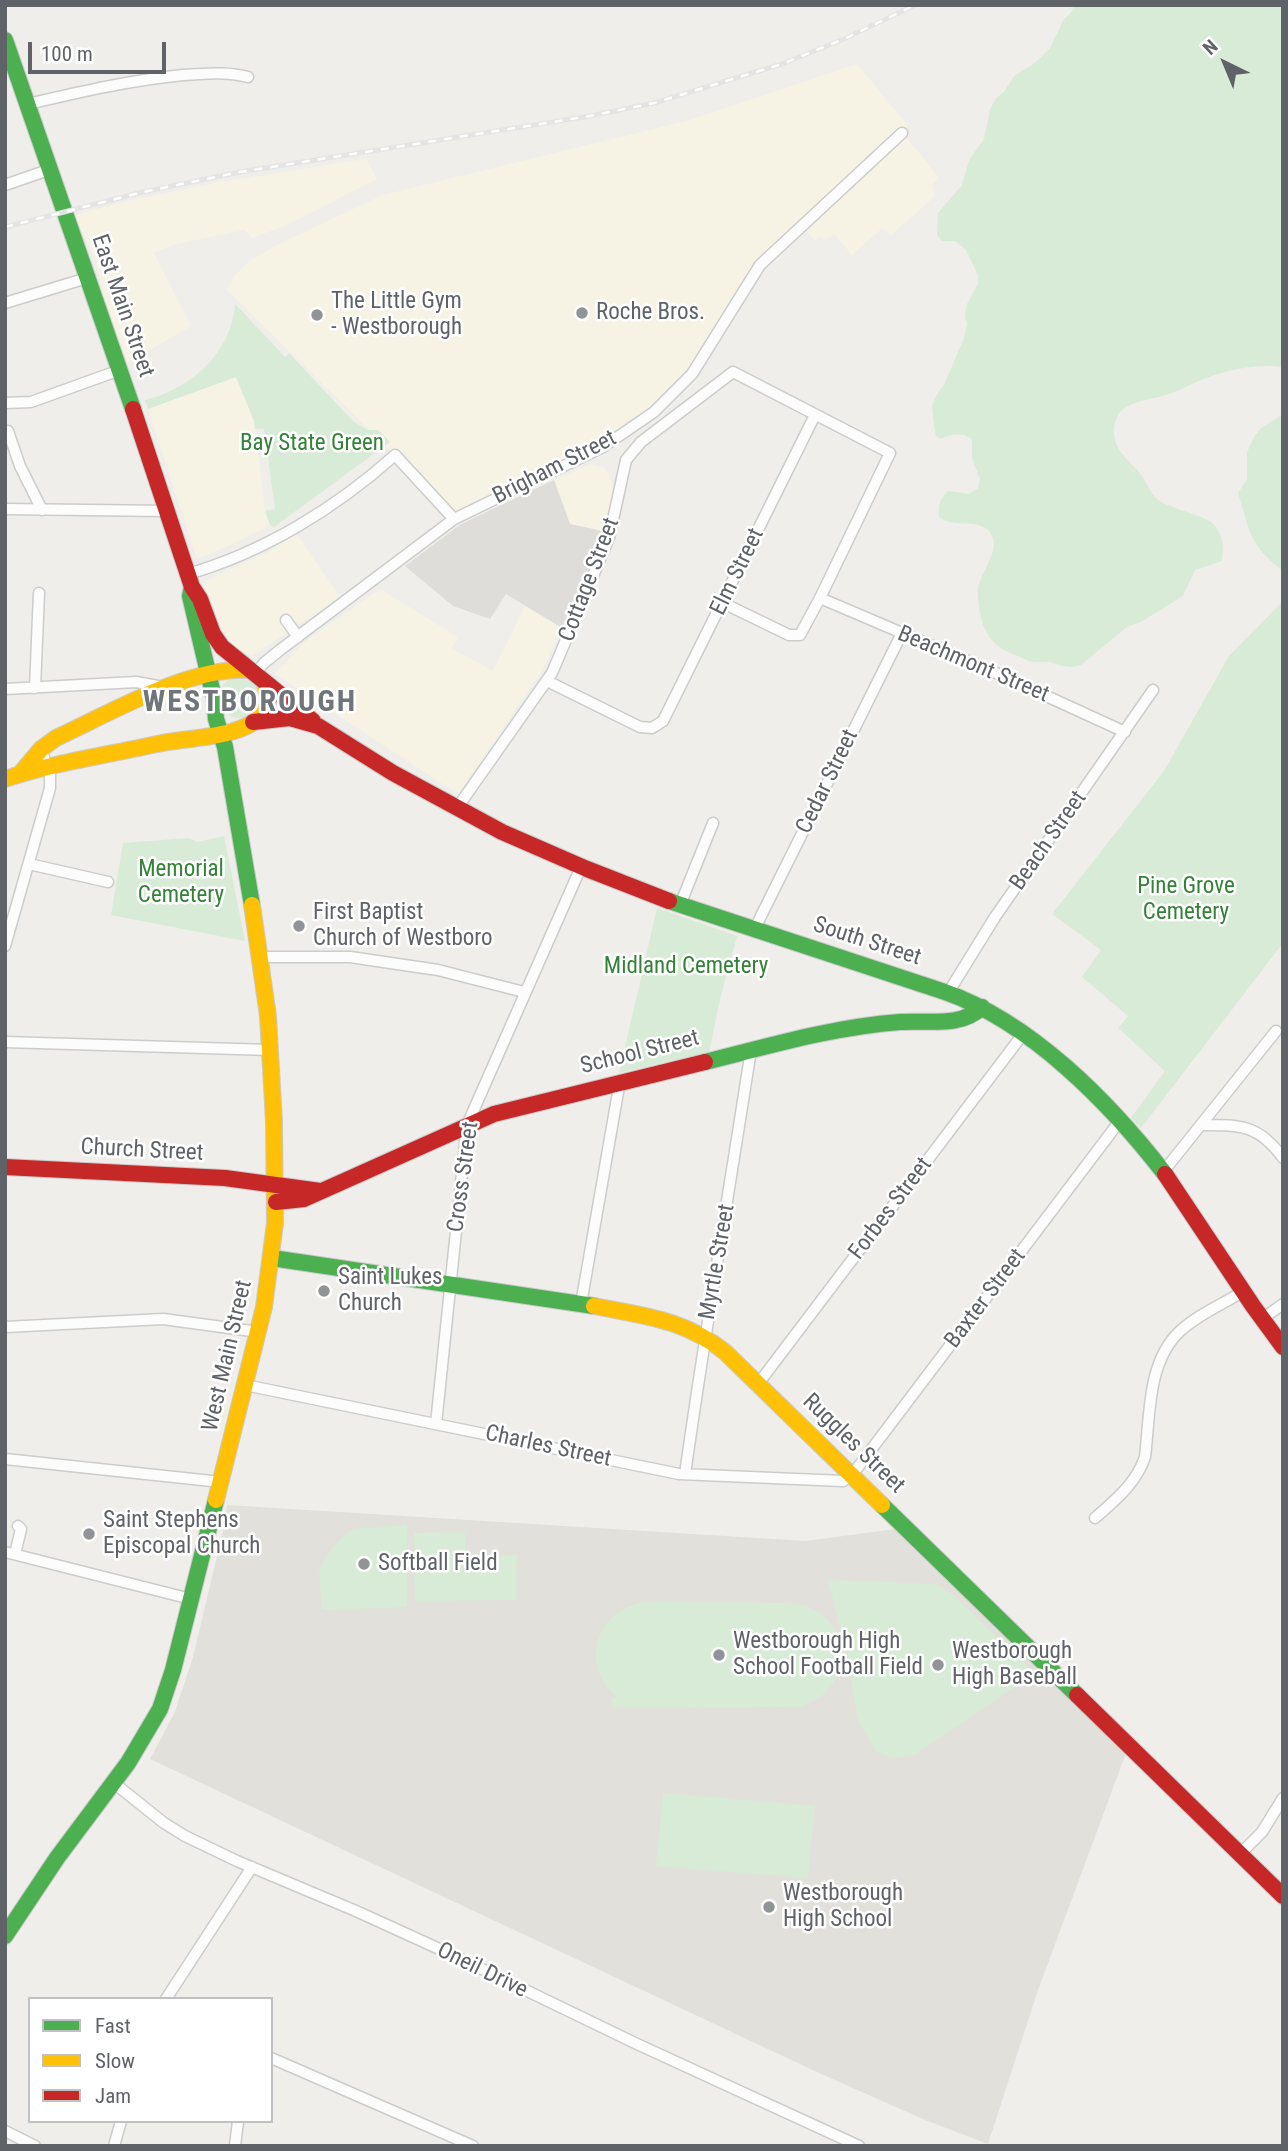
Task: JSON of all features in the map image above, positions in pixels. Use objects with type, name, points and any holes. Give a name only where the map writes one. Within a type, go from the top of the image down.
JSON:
[{"type":"main road","name":"East Main Street","points":[[5,40],[190,581],[198,595],[208,625],[222,647]]},
{"type":"main road","name":"East Main Street","points":[[190,581],[190,596],[214,700]]},
{"type":"main road","points":[[182,681],[195,666],[201,645]]},
{"type":"main road","name":"South Street","points":[[222,647],[323,730],[392,772],[537,849],[680,905],[948,993],[982,1007],[1023,1034],[1055,1060],[1119,1122],[1163,1172],[1283,1347]]},
{"type":"main road","points":[[235,669],[257,675],[268,700],[263,712],[250,723],[233,723],[225,719],[214,700],[217,681],[235,669]]},
{"type":"main road","points":[[13,777],[56,738],[163,687],[229,672]]},
{"type":"main road","name":"West Main Street","points":[[5,1936],[57,1858],[140,1746],[160,1709],[173,1670],[259,1332],[272,1258],[274,1122],[261,957],[222,737],[217,729],[213,710],[214,700]]},
{"type":"main road","name":"South Street","points":[[13,777],[162,743],[222,737],[250,723],[294,719],[323,730]]},
{"type":"main road","name":"School Street","points":[[275,1193],[290,1189],[320,1191],[494,1114],[620,1081],[858,1026],[962,1020],[973,1016],[982,1007]]},
{"type":"main road","name":"Church Street","points":[[5,1167],[211,1177],[275,1193]]},
{"type":"main road","name":"Ruggles Street","points":[[272,1258],[581,1304],[669,1321],[705,1336],[852,1475],[1283,1896]]},
{"type":"street","points":[[28,104],[158,78],[221,72],[248,77]]},
{"type":"street","name":"Brigham Street","points":[[257,675],[264,663],[454,519],[603,447],[654,412],[692,373],[760,265],[902,133]]},
{"type":"street","points":[[5,185],[51,169]]},
{"type":"street","points":[[5,303],[87,278]]},
{"type":"street","points":[[5,403],[31,402],[120,370]]},
{"type":"street","name":"Cottage Street","points":[[457,808],[547,681],[610,538],[624,465],[641,442],[733,372],[815,415]]},
{"type":"street","points":[[723,603],[793,636],[803,632],[820,598],[890,453],[815,415]]},
{"type":"street","name":"Elm Street","points":[[547,681],[635,725],[648,729],[656,726],[668,714],[815,415]]},
{"type":"street","points":[[8,431],[20,466],[42,510]]},
{"type":"street","points":[[190,581],[284,534],[335,502],[395,455],[454,519]]},
{"type":"street","points":[[5,509],[168,511]]},
{"type":"street","points":[[35,688],[39,593]]},
{"type":"street","name":"Beachmont Street","points":[[820,598],[1125,732]]},
{"type":"street","points":[[286,620],[298,637]]},
{"type":"street","name":"Cedar Street","points":[[754,930],[901,635]]},
{"type":"street","points":[[5,689],[136,682],[163,687]]},
{"type":"street","name":"Beach Street","points":[[948,993],[995,917],[1153,690]]},
{"type":"street","points":[[5,946],[50,788],[48,768],[41,750]]},
{"type":"street","points":[[680,905],[713,823]]},
{"type":"street","points":[[29,864],[108,882]]},
{"type":"street","name":"Cross Street","points":[[436,1424],[467,1125],[581,867]]},
{"type":"street","points":[[261,957],[350,957],[438,970],[524,992]]},
{"type":"street","points":[[1163,1172],[1276,1031]]},
{"type":"street","name":"Forbes Street","points":[[758,1384],[1023,1034]]},
{"type":"street","points":[[5,1042],[270,1050]]},
{"type":"street","name":"Myrtle Street","points":[[685,1474],[751,1050]]},
{"type":"street","points":[[581,1304],[620,1081]]},
{"type":"street","name":"Baxter Street","points":[[852,1475],[1119,1122]]},
{"type":"street","points":[[1201,1125],[1240,1125],[1255,1131],[1267,1139],[1283,1158]]},
{"type":"street","points":[[1095,1518],[1130,1486],[1141,1467],[1145,1457],[1155,1374],[1165,1350],[1189,1324],[1244,1291]]},
{"type":"street","points":[[1262,1319],[1283,1304]]},
{"type":"street","points":[[5,1327],[163,1319],[259,1332]]},
{"type":"street","name":"Charles Street","points":[[245,1385],[685,1474],[843,1482],[852,1475]]},
{"type":"street","points":[[5,1459],[221,1482]]},
{"type":"street","points":[[18,1526],[21,1529],[10,1553],[191,1599]]},
{"type":"street","name":"Oneil Drive","points":[[114,1783],[174,1830],[419,1940],[859,2146]]},
{"type":"street","points":[[1240,1854],[1262,1832],[1283,1798]]},
{"type":"street","points":[[167,1997],[252,1867]]},
{"type":"street","points":[[273,2059],[472,2146]]},
{"type":"street","points":[[114,2146],[120,2123]]},
{"type":"street","points":[[235,2146],[238,2123]]},
{"type":"street","points":[[5,2131],[36,2146]]},
{"type":"shaded area","points":[[857,64],[908,126],[903,133],[939,178],[932,184],[935,196],[890,236],[882,228],[852,255],[834,234],[825,241],[820,236],[815,240],[802,226],[760,265],[692,374],[603,447],[454,519],[395,455],[227,290],[235,275],[249,261],[383,195],[690,120]]},
{"type":"shaded area","points":[[366,159],[377,179],[289,224],[252,238],[244,230],[176,244],[154,253],[191,326],[127,363],[102,292],[97,265],[75,215],[127,201],[220,182]]},
{"type":"shaded area","points":[[236,377],[254,421],[265,511],[270,525],[197,559],[148,409]]},
{"type":"shaded area","points":[[591,464],[605,468],[612,480],[614,500],[603,531],[570,524],[554,480]]},
{"type":"shaded area","points":[[554,480],[570,524],[603,531],[578,598],[562,628],[506,594],[490,619],[453,606],[405,566],[461,524]]},
{"type":"shaded area","points":[[296,533],[340,597],[251,656],[232,645],[223,632],[203,582],[268,552]]},
{"type":"shaded area","points":[[380,589],[458,637],[451,648],[493,671],[525,606],[562,628],[543,669],[458,794],[275,674],[303,643]]},
{"type":"shaded area","name":"Westborough High School","points":[[227,1505],[806,1541],[895,1529],[1126,1753],[1037,1993],[988,2144],[925,2120],[819,2073],[150,1759],[174,1714],[193,1657]]},
{"type":"green space","points":[[1074,5],[1283,5],[1283,367],[1249,367],[1226,372],[1134,404],[1120,413],[1114,427],[1119,449],[1158,500],[1207,520],[1215,526],[1222,540],[1222,561],[1195,570],[1183,596],[1141,622],[1127,627],[1081,665],[1069,667],[1050,662],[1028,661],[1007,652],[987,633],[980,615],[978,593],[981,578],[992,554],[993,539],[990,532],[979,525],[951,522],[939,517],[940,503],[948,491],[969,494],[978,488],[980,479],[972,458],[972,439],[960,435],[940,439],[936,436],[932,406],[964,338],[967,304],[978,284],[978,275],[966,250],[955,241],[942,241],[937,235],[938,213],[962,185],[969,160],[984,139],[990,109],[996,98],[1004,92],[1014,76],[1035,63],[1050,48]]},
{"type":"green space","name":"Bay State Green","points":[[235,304],[285,357],[289,353],[353,421],[367,430],[378,430],[390,442],[274,527],[270,525],[265,511],[275,509],[264,429],[255,429],[236,377],[148,409],[145,400],[178,387],[206,366],[226,338]]},
{"type":"green space","points":[[1283,414],[1283,571],[1263,553],[1252,536],[1238,493],[1247,479],[1247,452],[1254,437],[1261,428]]},
{"type":"green space","name":"Pine Grove Cemetery","points":[[1283,601],[1283,943],[1141,1128],[1131,1118],[1165,1071],[1118,1028],[1128,1016],[1082,977],[1101,950],[1052,914],[1164,771],[1229,656]]},
{"type":"green space","points":[[240,676],[255,682],[261,697],[255,712],[240,718],[225,712],[219,697],[225,682]]},
{"type":"green space","name":"Memorial Cemetery","points":[[224,836],[245,941],[111,915],[123,843],[189,838],[197,842]]},
{"type":"green space","name":"Midland Cemetery","points":[[657,908],[737,936],[709,1052],[619,1073]]},
{"type":"green space","name":"Softball Field","points":[[407,1525],[407,1607],[322,1610],[319,1570],[341,1538],[353,1529]]},
{"type":"green space","points":[[465,1532],[466,1556],[517,1555],[517,1600],[415,1601],[414,1533]]},
{"type":"green space","name":"Westborough High Baseball","points":[[828,1580],[937,1584],[952,1594],[1035,1673],[915,1755],[892,1758],[876,1751],[857,1718],[848,1657]]},
{"type":"green space","name":"Westborough High School Football Field","points":[[648,1602],[790,1603],[811,1608],[827,1619],[837,1634],[842,1651],[840,1668],[833,1684],[819,1698],[800,1707],[612,1708],[612,1699],[618,1698],[605,1684],[598,1669],[598,1639],[616,1614],[630,1606]]},
{"type":"green space","points":[[663,1793],[815,1806],[808,1878],[656,1866]]},
{"type":"railway","points":[[5,227],[143,192],[240,172],[590,116],[654,103],[782,64],[844,39],[915,5]]},
{"type":"traffic: fast","points":[[5,40],[133,409]]},
{"type":"traffic: fast","points":[[192,587],[190,596],[214,698],[216,719],[225,747],[252,905]]},
{"type":"traffic: fast","points":[[669,901],[945,992],[1008,1023],[1038,1044],[1094,1093],[1165,1174]]},
{"type":"traffic: fast","points":[[705,1062],[850,1028],[900,1022],[944,1022],[964,1018],[982,1007]]},
{"type":"traffic: fast","points":[[272,1258],[594,1306]]},
{"type":"traffic: fast","points":[[5,1936],[57,1858],[128,1763],[160,1709],[173,1670],[216,1500]]},
{"type":"traffic: fast","points":[[882,1505],[1077,1695]]},
{"type":"traffic: slow","points":[[20,774],[41,749],[56,738],[125,704],[202,675],[250,670]]},
{"type":"traffic: slow","points":[[5,779],[42,768],[169,742],[214,736],[243,728],[255,722],[266,709],[268,698],[265,682]]},
{"type":"traffic: slow","points":[[216,1500],[264,1307],[275,1223],[274,1122],[268,1016],[252,905]]},
{"type":"traffic: slow","points":[[594,1306],[663,1320],[710,1341],[725,1352],[882,1505]]},
{"type":"traffic: jam","points":[[133,409],[192,587],[200,599],[213,634],[222,647],[313,721]]},
{"type":"traffic: jam","points":[[253,722],[290,718],[318,726],[393,773],[502,832],[669,901]]},
{"type":"traffic: jam","points":[[276,1202],[304,1199],[494,1114],[705,1062]]},
{"type":"traffic: jam","points":[[5,1167],[225,1178],[320,1191]]},
{"type":"traffic: jam","points":[[1165,1174],[1283,1347]]},
{"type":"traffic: jam","points":[[1077,1695],[1283,1896]]},
{"type":"place","name":"Roche Bros.","points":[[582,313]]},
{"type":"place","name":"The Little Gym - Westborough","points":[[317,315]]},
{"type":"place","name":"First Baptist Church of Westboro","points":[[299,926]]},
{"type":"place","name":"Saint Lukes Church","points":[[324,1291]]},
{"type":"place","name":"Saint Stephens Episcopal Church","points":[[89,1534]]},
{"type":"place","name":"Softball Field","points":[[364,1564]]},
{"type":"place","name":"Westborough High School Football Field","points":[[719,1655]]},
{"type":"place","name":"Westborough High Baseball","points":[[938,1665]]},
{"type":"place","name":"Westborough High School","points":[[769,1907]]},
{"type":"district","name":"WESTBOROUGH","points":[[250,703]]}]
